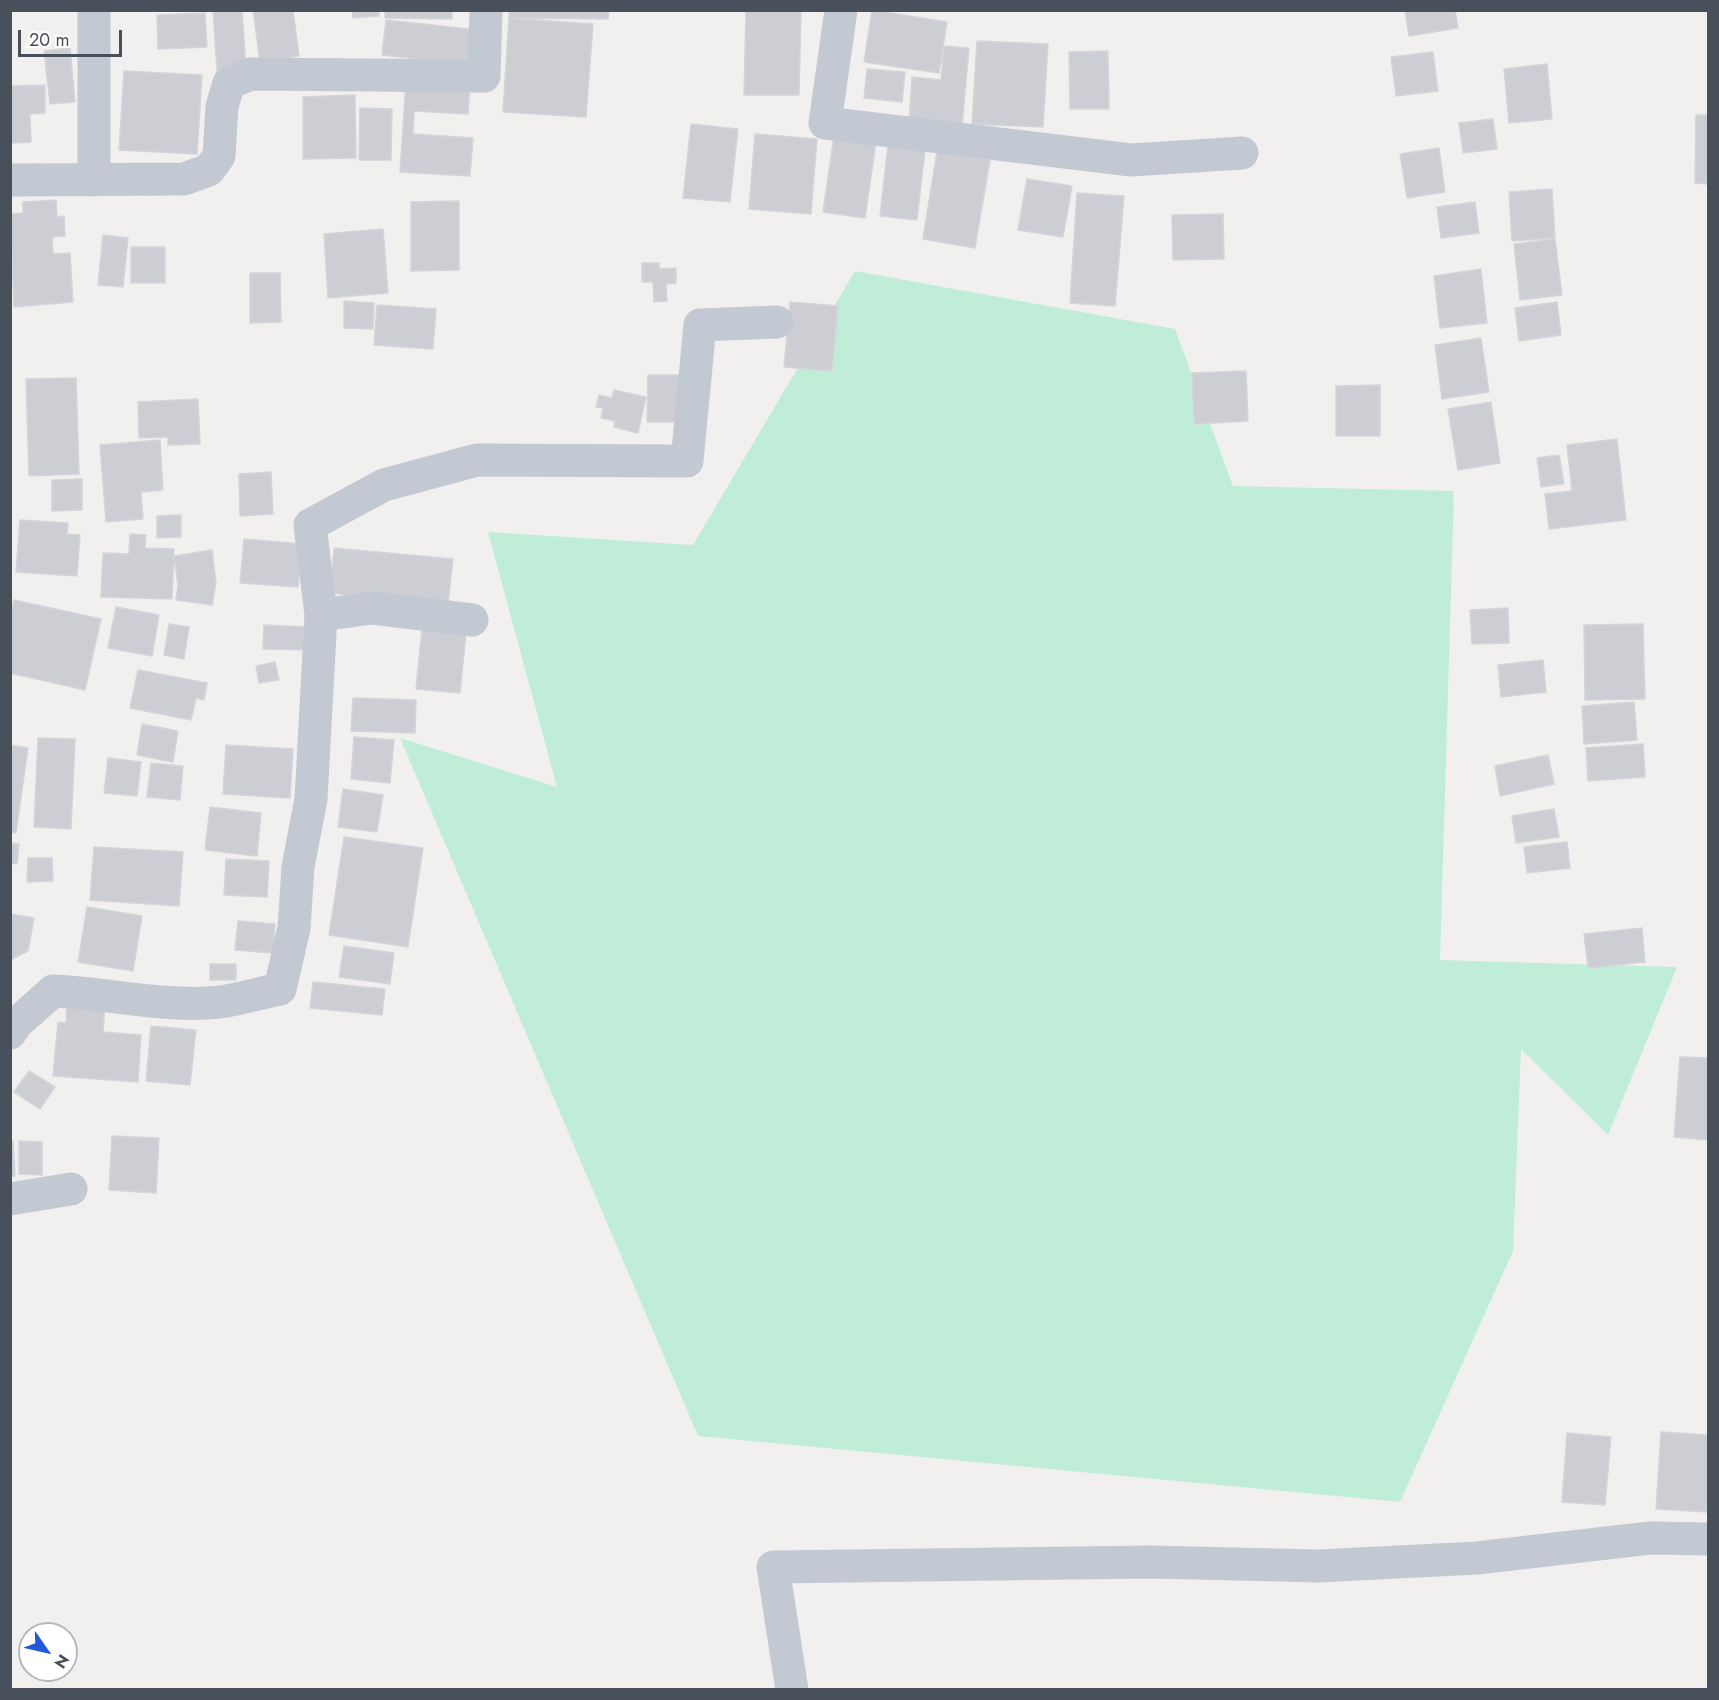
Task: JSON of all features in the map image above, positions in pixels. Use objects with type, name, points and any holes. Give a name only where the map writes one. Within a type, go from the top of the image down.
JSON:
[{"type":"street","points":[[94,10],[94,180]]},
{"type":"street","points":[[10,180],[184,179],[209,170],[219,156],[222,106],[229,83],[251,74],[484,76],[486,10]]},
{"type":"street","points":[[841,10],[825,123],[1131,160],[1242,153]]},
{"type":"street","points":[[10,1033],[16,1024],[53,991],[91,993],[150,1001],[220,1002],[280,989],[294,928],[298,867],[310,800],[321,615],[310,525],[384,485],[477,460],[687,461],[700,325],[777,322]]},
{"type":"street","points":[[321,615],[372,608],[472,620]]},
{"type":"street","points":[[10,1198],[71,1189]]},
{"type":"street","points":[[792,1689],[773,1567],[1150,1562],[1318,1566],[1477,1558],[1650,1538],[1708,1539]]},
{"type":"green space","points":[[855,271],[1175,329],[1233,486],[1454,491],[1440,960],[1677,967],[1608,1135],[1521,1049],[1513,1251],[1400,1502],[698,1436],[400,738],[557,787],[488,532],[693,545]]},
{"type":"building","points":[[213,10],[242,10],[246,69],[217,71]]},
{"type":"building","points":[[253,10],[293,10],[299,56],[260,62]]},
{"type":"building","points":[[352,10],[379,10],[379,16],[353,18]]},
{"type":"building","points":[[385,10],[452,10],[452,19],[385,18]]},
{"type":"building","points":[[509,10],[609,10],[608,19],[509,18]]},
{"type":"building","points":[[746,10],[801,10],[799,95],[744,95]]},
{"type":"building","points":[[872,10],[947,22],[939,73],[864,62]]},
{"type":"building","points":[[1405,10],[1455,10],[1458,28],[1409,36]]},
{"type":"building","points":[[205,13],[207,47],[158,49],[157,15]]},
{"type":"building","points":[[509,18],[593,24],[586,117],[503,112]]},
{"type":"building","points":[[386,20],[478,30],[474,65],[382,55]]},
{"type":"building","points":[[977,41],[1048,44],[1043,127],[972,124]]},
{"type":"building","points":[[944,46],[969,48],[962,126],[909,122],[912,77],[941,80]]},
{"type":"building","points":[[70,48],[75,102],[50,104],[44,51]]},
{"type":"building","points":[[1108,51],[1109,109],[1070,109],[1069,52]]},
{"type":"building","points":[[1433,52],[1438,91],[1396,96],[1391,57]]},
{"type":"building","points":[[1547,64],[1552,119],[1509,123],[1504,69]]},
{"type":"building","points":[[867,69],[905,72],[902,102],[864,98]]},
{"type":"building","points":[[124,71],[202,75],[197,154],[119,150]]},
{"type":"building","points":[[406,82],[470,85],[468,114],[414,111],[413,134],[473,138],[470,176],[400,172]]},
{"type":"building","points":[[45,85],[45,113],[30,114],[31,142],[10,143],[10,86]]},
{"type":"building","points":[[355,95],[356,158],[303,159],[303,97]]},
{"type":"building","points":[[360,108],[392,109],[391,160],[359,160]]},
{"type":"building","points":[[1696,115],[1708,115],[1708,184],[1695,183]]},
{"type":"building","points":[[1493,119],[1497,149],[1463,153],[1459,123]]},
{"type":"building","points":[[691,124],[738,129],[730,202],[683,198]]},
{"type":"building","points":[[755,134],[817,139],[811,214],[749,209]]},
{"type":"building","points":[[834,136],[876,142],[865,218],[823,212]]},
{"type":"building","points":[[888,145],[925,150],[917,220],[880,216]]},
{"type":"building","points":[[1439,148],[1445,192],[1407,198],[1400,154]]},
{"type":"building","points":[[937,151],[990,160],[975,248],[923,239]]},
{"type":"building","points":[[1027,179],[1072,186],[1063,237],[1018,230]]},
{"type":"building","points":[[1552,189],[1555,238],[1512,241],[1509,192]]},
{"type":"building","points":[[1077,193],[1124,196],[1115,306],[1070,303]]},
{"type":"building","points":[[56,200],[57,217],[64,216],[65,236],[52,237],[53,254],[70,253],[73,302],[14,307],[10,214],[23,213],[23,202]]},
{"type":"building","points":[[459,201],[459,270],[411,271],[411,202]]},
{"type":"building","points":[[1475,202],[1479,233],[1441,238],[1437,207]]},
{"type":"building","points":[[1223,214],[1224,259],[1173,260],[1172,215]]},
{"type":"building","points":[[383,229],[388,293],[328,298],[324,234]]},
{"type":"building","points":[[103,235],[128,238],[123,287],[98,285]]},
{"type":"building","points":[[1555,239],[1562,295],[1520,300],[1514,244]]},
{"type":"building","points":[[131,247],[165,247],[165,283],[131,283]]},
{"type":"building","points":[[642,263],[659,263],[659,269],[676,268],[676,283],[666,284],[667,301],[654,302],[653,282],[642,282]]},
{"type":"building","points":[[1481,269],[1487,323],[1440,328],[1434,276]]},
{"type":"building","points":[[250,273],[280,273],[281,322],[250,323]]},
{"type":"building","points":[[344,301],[374,303],[373,329],[344,328]]},
{"type":"building","points":[[790,302],[838,306],[832,371],[784,367]]},
{"type":"building","points":[[1557,302],[1561,335],[1519,341],[1515,308]]},
{"type":"building","points":[[377,305],[436,309],[433,349],[374,345]]},
{"type":"building","points":[[1481,338],[1489,392],[1442,399],[1435,345]]},
{"type":"building","points":[[1246,371],[1248,421],[1194,424],[1192,373]]},
{"type":"building","points":[[648,375],[680,375],[679,422],[647,422]]},
{"type":"building","points":[[76,378],[79,474],[29,476],[26,379]]},
{"type":"building","points":[[1380,385],[1380,436],[1336,436],[1336,386]]},
{"type":"building","points":[[614,390],[646,397],[638,433],[614,427],[615,421],[601,418],[603,408],[596,407],[599,395],[612,398]]},
{"type":"building","points":[[198,399],[200,444],[168,445],[168,437],[139,438],[138,402]]},
{"type":"building","points":[[1491,402],[1500,463],[1458,470],[1448,409]]},
{"type":"building","points":[[1617,439],[1626,520],[1549,529],[1545,494],[1572,491],[1567,445]]},
{"type":"building","points":[[160,440],[163,490],[141,492],[143,519],[106,522],[100,445]]},
{"type":"building","points":[[1559,455],[1564,484],[1541,487],[1537,458]]},
{"type":"building","points":[[271,472],[273,514],[240,516],[239,474]]},
{"type":"building","points":[[82,479],[82,510],[52,511],[52,480]]},
{"type":"building","points":[[181,515],[181,537],[157,538],[157,516]]},
{"type":"building","points":[[20,520],[68,523],[67,534],[80,535],[77,576],[16,572]]},
{"type":"building","points":[[130,534],[146,535],[145,548],[174,549],[172,599],[101,597],[103,553],[129,554]]},
{"type":"building","points":[[244,539],[302,544],[298,587],[240,583]]},
{"type":"building","points":[[334,548],[453,559],[448,604],[330,593]]},
{"type":"building","points":[[212,550],[216,583],[212,605],[176,600],[178,585],[174,556]]},
{"type":"building","points":[[14,600],[101,619],[85,690],[10,673],[10,615]]},
{"type":"building","points":[[116,607],[159,615],[152,656],[108,648]]},
{"type":"building","points":[[1508,608],[1509,643],[1472,644],[1470,610]]},
{"type":"building","points":[[169,624],[189,627],[184,659],[164,655]]},
{"type":"building","points":[[1643,624],[1645,699],[1585,700],[1584,625]]},
{"type":"building","points":[[264,625],[310,627],[308,650],[263,649]]},
{"type":"building","points":[[422,629],[466,633],[460,693],[416,689]]},
{"type":"building","points":[[1543,660],[1546,692],[1501,697],[1498,665]]},
{"type":"building","points":[[275,662],[279,680],[259,683],[256,666]]},
{"type":"building","points":[[138,670],[207,683],[204,700],[196,698],[191,720],[130,708]]},
{"type":"building","points":[[353,698],[416,700],[415,733],[351,731]]},
{"type":"building","points":[[1634,702],[1637,740],[1584,744],[1582,706]]},
{"type":"building","points":[[142,724],[178,731],[173,762],[137,755]]},
{"type":"building","points":[[354,737],[394,740],[390,783],[351,779]]},
{"type":"building","points":[[38,738],[75,739],[71,829],[34,827]]},
{"type":"building","points":[[1643,744],[1645,777],[1588,781],[1586,748]]},
{"type":"building","points":[[10,745],[28,748],[16,833],[10,833]]},
{"type":"building","points":[[226,745],[293,749],[290,798],[223,794]]},
{"type":"building","points":[[1548,755],[1554,784],[1500,796],[1495,766]]},
{"type":"building","points":[[108,758],[141,762],[137,796],[104,793]]},
{"type":"building","points":[[151,763],[183,766],[180,800],[147,797]]},
{"type":"building","points":[[343,789],[383,795],[377,832],[338,827]]},
{"type":"building","points":[[210,807],[261,813],[257,856],[205,850]]},
{"type":"building","points":[[1554,809],[1559,837],[1516,843],[1512,816]]},
{"type":"building","points":[[344,837],[423,848],[408,947],[329,935]]},
{"type":"building","points":[[1567,842],[1570,868],[1527,873],[1524,847]]},
{"type":"building","points":[[10,843],[19,844],[17,864],[10,863]]},
{"type":"building","points":[[94,847],[183,852],[179,906],[90,900]]},
{"type":"building","points":[[28,858],[52,858],[53,881],[27,882]]},
{"type":"building","points":[[226,859],[269,861],[267,897],[224,895]]},
{"type":"building","points":[[87,907],[142,916],[133,971],[78,962]]},
{"type":"building","points":[[10,914],[34,918],[28,951],[10,960]]},
{"type":"building","points":[[238,921],[275,924],[273,953],[235,950]]},
{"type":"building","points":[[1642,928],[1645,962],[1588,968],[1584,934]]},
{"type":"building","points":[[344,946],[394,953],[390,984],[339,977]]},
{"type":"building","points":[[210,964],[236,964],[236,980],[210,980]]},
{"type":"building","points":[[313,982],[385,989],[382,1015],[310,1008]]},
{"type":"building","points":[[67,1001],[105,1003],[103,1032],[141,1035],[138,1082],[53,1076],[58,1022],[66,1023]]},
{"type":"building","points":[[151,1026],[196,1030],[190,1085],[146,1081]]},
{"type":"building","points":[[1680,1057],[1708,1058],[1708,1140],[1674,1137]]},
{"type":"building","points":[[29,1071],[55,1087],[40,1109],[14,1092]]},
{"type":"building","points":[[112,1136],[159,1138],[156,1193],[109,1190]]},
{"type":"building","points":[[10,1141],[13,1141],[15,1176],[10,1177]]},
{"type":"building","points":[[19,1141],[42,1142],[42,1175],[19,1174]]},
{"type":"building","points":[[1661,1432],[1708,1435],[1708,1512],[1656,1509]]},
{"type":"building","points":[[1567,1433],[1611,1437],[1605,1505],[1562,1502]]}]
